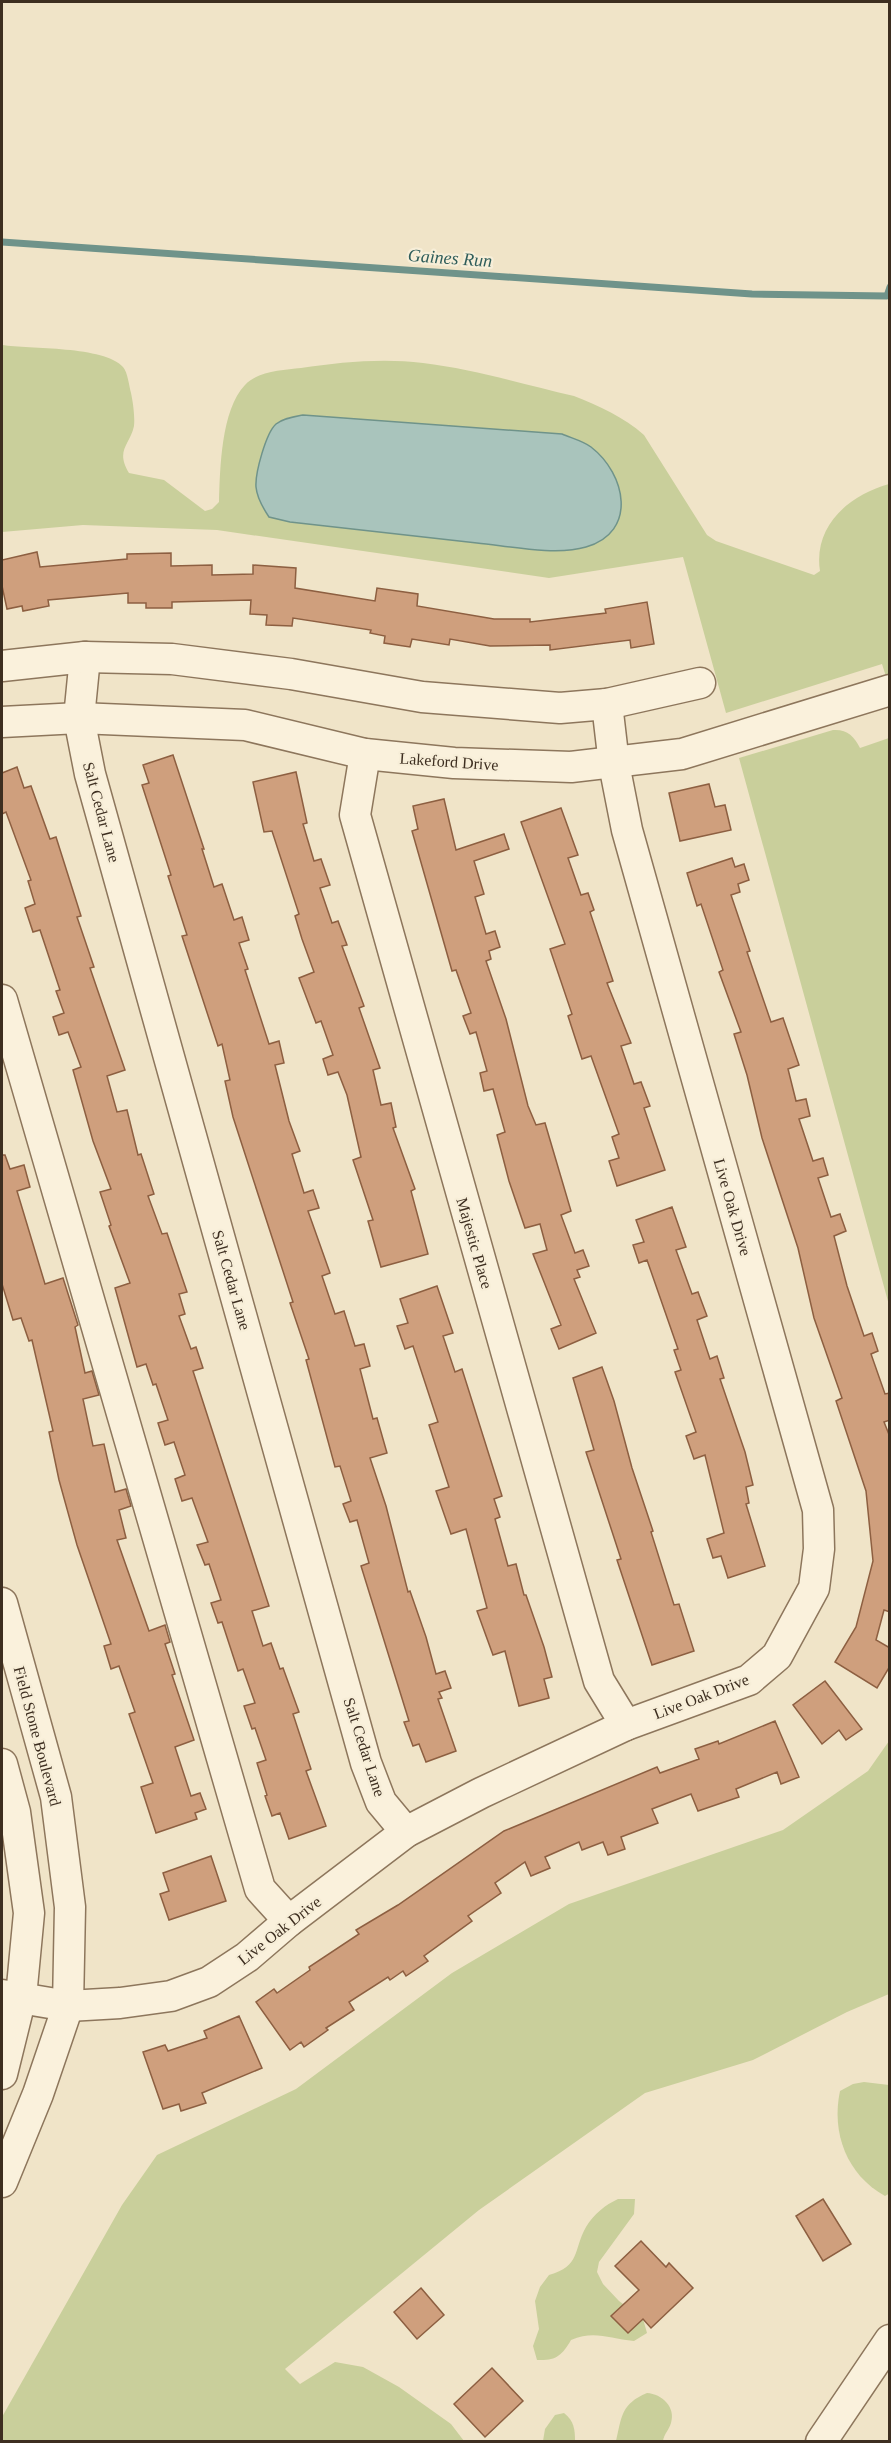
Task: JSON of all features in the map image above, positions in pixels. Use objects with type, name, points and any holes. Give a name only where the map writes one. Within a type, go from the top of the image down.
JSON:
[{"type":"street","points":[[2,666],[86,657],[172,659],[291,674],[422,697],[560,708],[607,704],[700,683]]},
{"type":"street","name":"Salt Cedar Lane","points":[[86,657],[79,718],[90,774],[366,1763],[381,1802],[406,1832]]},
{"type":"street","name":"Lakeford Drive","points":[[2,722],[79,718],[245,725],[365,754],[454,763],[571,767],[614,764],[682,754],[890,690]]},
{"type":"street","name":"Live Oak Drive","points":[[11,1996],[68,2006],[171,1996],[209,1982],[247,1958],[290,1921],[406,1832],[481,1793],[626,1725],[749,1680],[777,1656],[814,1588],[819,1549],[818,1510],[630,842],[614,764],[607,704]]},
{"type":"street","name":"Majestic Place","points":[[365,754],[355,815],[599,1681],[626,1725]]},
{"type":"street","points":[[2,1000],[260,1889],[290,1921]]},
{"type":"street","name":"Field Stone Boulevard","points":[[2,1603],[56,1797],[70,1907],[68,2006],[38,2094],[2,2182]]},
{"type":"street","points":[[2,1764],[15,1812],[29,1913],[11,1996],[2,2074]]},
{"type":"street","points":[[820,2442],[890,2340]]},
{"type":"green space","points":[[2,345],[84,352],[114,360],[123,367],[128,380],[134,414],[134,426],[123,453],[129,473],[164,480],[205,511],[212,509],[219,502],[221,457],[226,424],[237,396],[250,380],[271,372],[362,361],[408,362],[461,369],[574,396],[602,408],[620,417],[644,435],[707,535],[716,541],[814,575],[820,571],[819,555],[822,540],[837,515],[860,496],[889,484],[889,686],[882,664],[726,713],[683,557],[549,578],[217,530],[83,525],[2,532]]},
{"type":"green space","points":[[833,730],[850,734],[860,748],[889,738],[889,1305],[739,758]]},
{"type":"green space","points":[[889,1741],[889,1994],[847,2012],[753,2060],[645,2093],[479,2210],[285,2369],[300,2384],[335,2362],[363,2367],[399,2387],[451,2424],[464,2441],[2,2441],[2,2417],[122,2205],[157,2155],[296,2089],[452,1973],[569,1904],[783,1830],[868,1771]]},
{"type":"green space","points":[[864,2082],[889,2085],[890,2193],[885,2196],[861,2177],[852,2165],[840,2137],[838,2107],[840,2091],[853,2084]]},
{"type":"green space","points":[[618,2199],[635,2199],[634,2214],[599,2262],[597,2272],[603,2284],[619,2301],[643,2319],[647,2333],[634,2341],[595,2335],[580,2337],[571,2340],[557,2356],[549,2360],[537,2360],[533,2346],[539,2329],[535,2301],[540,2287],[549,2275],[571,2262],[589,2222],[600,2210]]},
{"type":"green space","points":[[647,2393],[663,2399],[670,2407],[671,2423],[663,2441],[616,2441],[627,2406]]},
{"type":"green space","points":[[564,2413],[573,2426],[575,2441],[543,2441],[545,2429],[555,2415]]},
{"type":"water","points":[[303,415],[562,434],[588,445],[603,458],[619,487],[620,516],[614,529],[603,540],[586,547],[561,551],[290,522],[269,517],[259,499],[256,487],[257,473],[265,444],[276,424],[285,419]]},
{"type":"building","points":[[37,552],[40,567],[127,559],[127,554],[171,553],[171,566],[212,565],[212,575],[253,574],[253,565],[296,568],[295,588],[375,601],[377,588],[418,594],[417,606],[494,619],[530,619],[530,622],[606,613],[605,609],[647,602],[654,644],[631,648],[630,640],[550,650],[550,645],[490,646],[450,639],[449,645],[412,639],[410,647],[384,643],[385,636],[370,633],[371,630],[293,618],[292,626],[266,625],[267,615],[250,614],[251,600],[172,602],[172,608],[146,608],[146,603],[128,603],[128,593],[48,600],[49,606],[23,611],[22,606],[7,609],[2,586],[2,560]]},
{"type":"building","points":[[173,755],[214,887],[222,884],[234,920],[242,917],[249,940],[239,943],[248,969],[245,970],[269,1044],[279,1041],[284,1063],[275,1065],[289,1121],[300,1151],[292,1154],[304,1193],[313,1190],[319,1208],[308,1211],[330,1273],[322,1276],[335,1314],[344,1311],[355,1346],[364,1344],[370,1366],[360,1369],[373,1419],[377,1418],[387,1453],[370,1458],[386,1506],[408,1592],[410,1591],[426,1637],[436,1674],[445,1671],[451,1688],[439,1692],[442,1698],[438,1699],[456,1751],[426,1762],[419,1744],[413,1746],[404,1722],[409,1721],[361,1566],[369,1563],[357,1520],[350,1522],[343,1504],[351,1501],[340,1466],[335,1467],[306,1360],[309,1359],[290,1303],[293,1302],[233,1117],[225,1081],[230,1080],[222,1044],[218,1046],[182,936],[187,935],[168,876],[171,875],[142,785],[149,783],[143,765]]},
{"type":"building","points":[[17,767],[24,788],[31,786],[50,839],[56,837],[81,916],[77,917],[94,967],[90,968],[125,1070],[107,1076],[117,1112],[127,1110],[138,1155],[141,1154],[154,1194],[148,1196],[162,1234],[167,1233],[187,1292],[179,1294],[185,1314],[179,1316],[191,1349],[196,1347],[203,1368],[193,1371],[269,1606],[252,1611],[263,1646],[271,1643],[299,1712],[293,1714],[311,1769],[306,1771],[326,1826],[289,1839],[280,1813],[272,1816],[265,1796],[267,1795],[257,1763],[266,1760],[255,1728],[252,1729],[244,1706],[255,1703],[243,1669],[238,1671],[222,1622],[218,1623],[211,1603],[221,1600],[209,1564],[205,1565],[197,1545],[208,1542],[192,1498],[182,1501],[175,1479],[185,1475],[174,1442],[165,1445],[158,1423],[168,1420],[156,1384],[153,1385],[146,1364],[137,1367],[115,1288],[130,1283],[109,1226],[111,1225],[100,1192],[111,1189],[93,1141],[73,1070],[81,1067],[68,1032],[59,1035],[53,1017],[64,1013],[56,991],[60,990],[40,930],[33,932],[25,908],[35,904],[28,881],[31,880],[6,812],[2,814],[2,773]]},
{"type":"building","points":[[296,772],[307,823],[303,824],[314,861],[321,859],[330,885],[320,888],[332,923],[338,921],[347,945],[342,946],[364,1006],[359,1008],[380,1068],[373,1070],[381,1105],[391,1103],[396,1127],[393,1128],[415,1189],[411,1191],[428,1254],[381,1267],[368,1221],[373,1220],[353,1160],[361,1157],[347,1095],[338,1072],[328,1075],[323,1059],[333,1055],[321,1021],[316,1023],[299,978],[314,972],[295,916],[299,914],[272,831],[264,832],[253,782]]},
{"type":"building","points":[[709,784],[715,807],[725,805],[731,830],[680,841],[669,793]]},
{"type":"building","points":[[444,799],[456,850],[504,834],[509,849],[474,861],[484,894],[475,897],[486,934],[495,931],[500,947],[489,951],[491,959],[486,961],[506,1019],[528,1106],[536,1125],[545,1123],[571,1211],[561,1215],[575,1253],[583,1250],[589,1266],[577,1270],[580,1277],[574,1279],[596,1333],[559,1349],[551,1329],[561,1325],[533,1254],[547,1250],[540,1224],[525,1228],[509,1181],[497,1135],[505,1132],[493,1089],[484,1091],[480,1073],[487,1071],[476,1032],[470,1034],[463,1016],[471,1013],[456,970],[452,971],[412,831],[418,829],[413,806]]},
{"type":"building","points":[[561,808],[578,855],[568,858],[581,895],[588,893],[594,910],[590,912],[613,981],[607,983],[631,1043],[621,1046],[634,1084],[641,1082],[650,1106],[644,1108],[665,1170],[617,1186],[609,1161],[619,1158],[612,1137],[619,1134],[591,1056],[582,1059],[568,1016],[572,1014],[550,949],[565,944],[521,822]]},
{"type":"building","points":[[732,858],[735,867],[744,864],[749,880],[738,884],[740,892],[731,895],[750,951],[747,952],[771,1022],[783,1018],[799,1065],[788,1069],[796,1101],[806,1099],[810,1116],[799,1119],[813,1161],[823,1158],[828,1175],[818,1178],[831,1217],[840,1214],[846,1231],[834,1236],[847,1286],[864,1336],[872,1333],[878,1351],[871,1354],[885,1394],[890,1393],[890,1420],[884,1422],[890,1437],[890,1612],[884,1610],[876,1640],[890,1648],[890,1666],[877,1688],[835,1662],[856,1627],[873,1561],[866,1491],[836,1401],[842,1398],[814,1318],[798,1248],[762,1138],[747,1075],[734,1034],[741,1032],[719,972],[723,970],[701,904],[697,906],[687,873]]},
{"type":"building","points":[[2,1155],[5,1155],[10,1169],[24,1165],[30,1187],[17,1191],[45,1284],[63,1278],[78,1325],[75,1327],[85,1373],[92,1371],[99,1395],[83,1399],[93,1446],[104,1444],[115,1492],[126,1489],[131,1506],[119,1510],[126,1538],[117,1540],[149,1631],[165,1625],[170,1642],[165,1644],[175,1674],[172,1675],[194,1740],[175,1747],[191,1796],[200,1793],[206,1809],[195,1813],[197,1819],[156,1833],[141,1787],[153,1783],[129,1714],[135,1712],[119,1666],[111,1669],[104,1646],[111,1644],[77,1545],[59,1480],[49,1432],[53,1431],[32,1340],[29,1341],[21,1318],[13,1320],[2,1284]]},
{"type":"building","points":[[672,1207],[686,1247],[676,1250],[692,1294],[698,1292],[707,1316],[697,1320],[710,1359],[717,1356],[724,1378],[720,1379],[745,1452],[753,1485],[746,1487],[749,1503],[746,1504],[765,1566],[728,1578],[721,1556],[713,1558],[707,1539],[724,1533],[705,1455],[694,1459],[686,1436],[696,1432],[675,1372],[681,1370],[674,1350],[678,1349],[647,1260],[639,1263],[633,1245],[644,1242],[636,1220]]},
{"type":"building","points":[[437,1286],[453,1333],[443,1336],[455,1372],[462,1369],[502,1496],[494,1499],[500,1517],[495,1519],[508,1566],[516,1564],[552,1677],[544,1679],[549,1698],[519,1706],[505,1651],[493,1655],[477,1611],[487,1608],[466,1529],[451,1534],[436,1491],[449,1487],[429,1425],[438,1422],[413,1346],[405,1349],[397,1326],[408,1323],[400,1299]]},
{"type":"building","points":[[602,1367],[674,1605],[679,1604],[694,1651],[652,1665],[617,1560],[621,1559],[586,1452],[594,1450],[573,1378]]},
{"type":"building","points":[[825,1681],[862,1729],[846,1740],[839,1730],[822,1744],[793,1705]]},
{"type":"building","points":[[775,1721],[799,1777],[781,1784],[777,1772],[736,1789],[739,1797],[698,1811],[691,1794],[652,1809],[658,1823],[621,1837],[625,1849],[608,1855],[603,1842],[582,1850],[579,1842],[545,1857],[550,1868],[531,1876],[525,1862],[495,1883],[501,1893],[468,1916],[472,1921],[424,1956],[428,1961],[406,1976],[403,1971],[390,1980],[388,1977],[349,2002],[354,2010],[326,2028],[328,2030],[304,2047],[301,2042],[290,2050],[256,2002],[274,1989],[277,1993],[310,1970],[309,1967],[359,1934],[356,1930],[398,1905],[504,1831],[657,1767],[660,1773],[699,1759],[695,1749],[718,1741],[719,1744]]},
{"type":"building","points":[[211,1856],[226,1901],[169,1920],[160,1894],[169,1891],[163,1873]]},
{"type":"building","points":[[239,2016],[262,2068],[202,2093],[206,2103],[181,2111],[179,2104],[163,2109],[143,2052],[165,2045],[168,2051],[207,2038],[204,2031]]},
{"type":"building","points":[[823,2199],[851,2244],[823,2261],[796,2216]]},
{"type":"building","points":[[641,2241],[666,2267],[669,2263],[693,2288],[651,2328],[643,2319],[628,2333],[611,2316],[639,2290],[615,2266]]},
{"type":"building","points":[[421,2288],[444,2315],[417,2339],[394,2312]]},
{"type":"building","points":[[492,2368],[523,2401],[485,2437],[454,2404]]},
{"type":"waterway","name":"Gaines Run","points":[[2,242],[752,294],[887,296],[890,287]]}]
